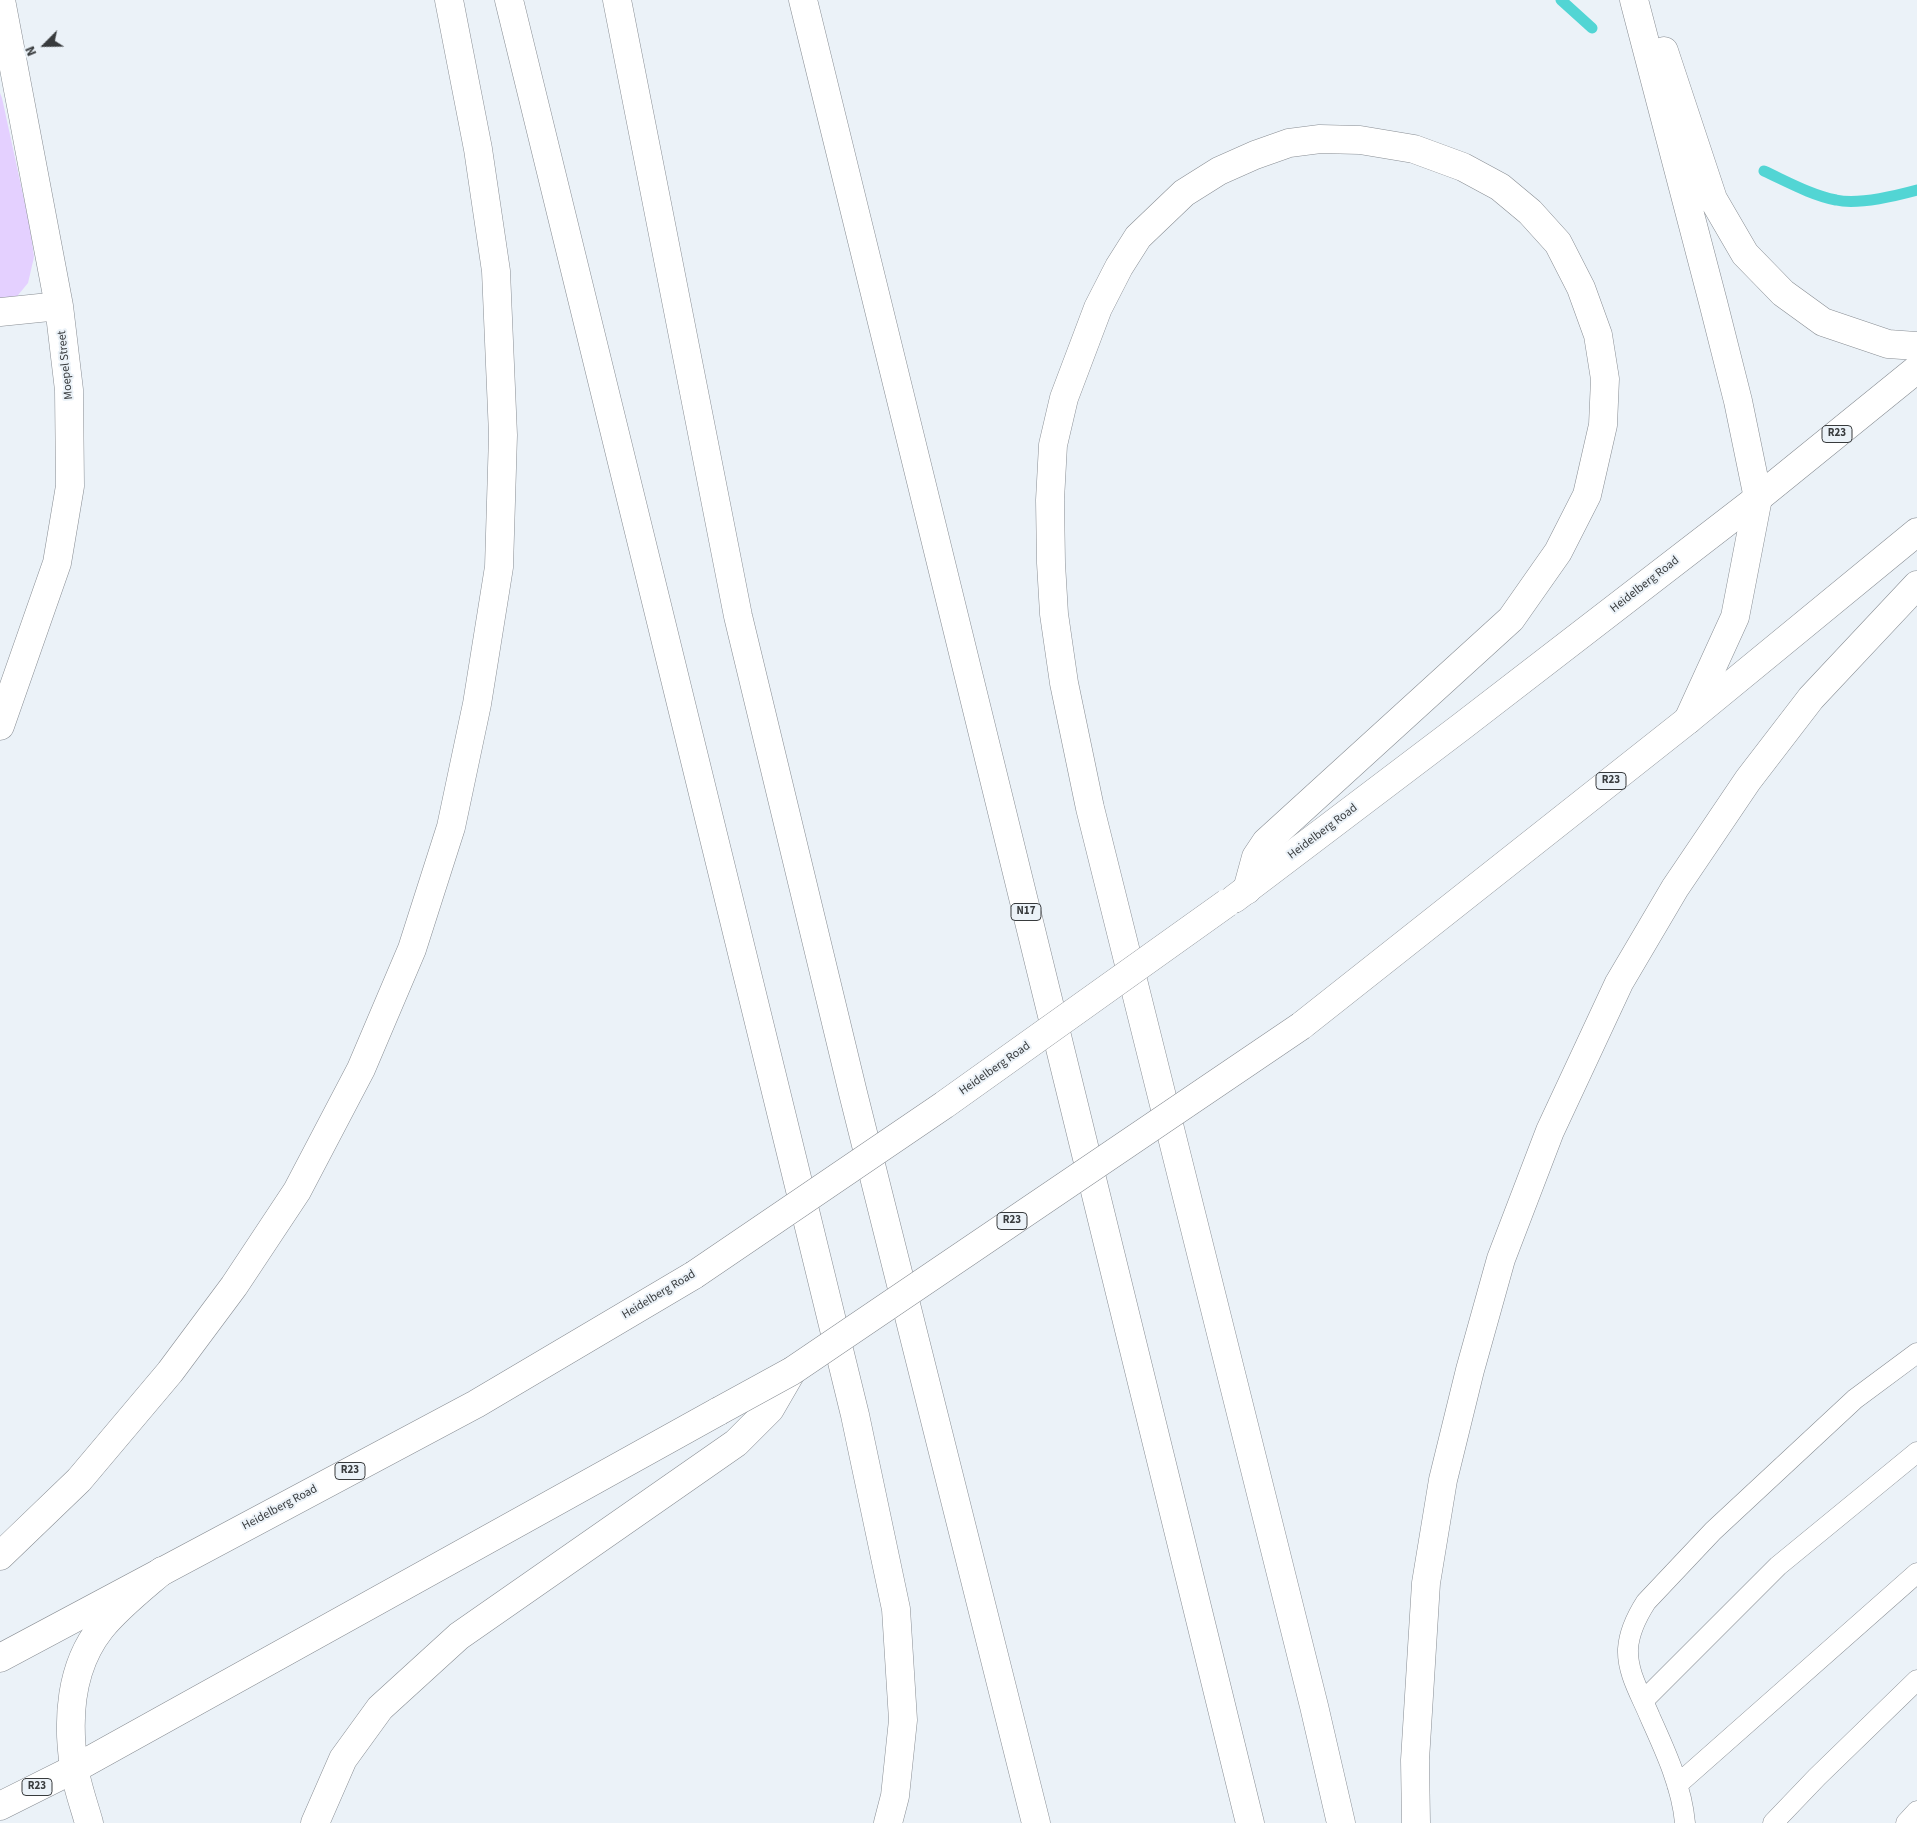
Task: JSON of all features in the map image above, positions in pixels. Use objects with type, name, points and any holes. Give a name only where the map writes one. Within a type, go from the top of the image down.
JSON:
[{"type":"main road","name":"Moepel Street","points":[[0,726],[57,563],[70,486],[69,390],[59,306],[4,30],[2,0]]},
{"type":"main road","points":[[0,1556],[79,1480],[170,1372],[234,1286],[297,1191],[361,1069],[409,957],[451,827],[477,704],[499,567],[503,435],[496,271],[478,149],[449,0]]},
{"type":"main road","points":[[509,0],[855,1415],[896,1610],[903,1720],[895,1796],[888,1823]]},
{"type":"main road","points":[[617,0],[738,616],[855,1102],[1036,1823]]},
{"type":"main road","name":"N17","points":[[803,0],[1250,1823]]},
{"type":"main road","points":[[1634,0],[1740,410],[1758,498],[1735,617],[1688,720]]},
{"type":"main road","points":[[1647,0],[1713,199],[1745,254],[1783,293],[1823,322],[1888,344],[1917,346]]},
{"type":"main road","points":[[1237,897],[1256,857],[1266,842],[1511,619],[1558,552],[1587,495],[1604,425],[1605,380],[1598,335],[1581,288],[1558,243],[1530,212],[1500,186],[1463,167],[1414,148],[1360,140],[1320,138],[1290,143],[1255,155],[1219,171],[1184,193],[1138,237],[1119,267],[1098,308],[1081,351],[1064,398],[1052,445],[1050,491],[1054,614],[1064,683],[1090,808],[1307,1677],[1341,1823]]},
{"type":"main road","points":[[0,312],[59,306]]},
{"type":"main road","name":"Heidelberg Road","points":[[0,1658],[476,1404],[694,1275],[944,1105],[1237,897],[1758,498],[1917,369]]},
{"type":"main road","name":"R23","points":[[0,1806],[74,1769],[792,1371],[1301,1026],[1688,720],[1917,532]]},
{"type":"main road","points":[[1416,1823],[1415,1760],[1426,1583],[1443,1480],[1470,1370],[1501,1259],[1550,1131],[1619,983],[1675,888],[1748,780],[1811,698],[1917,585]]},
{"type":"main road","points":[[315,1823],[343,1759],[387,1701],[459,1636],[736,1443],[770,1409],[792,1371]]},
{"type":"main road","points":[[89,1823],[74,1769],[70,1726],[74,1683],[87,1650],[100,1629],[119,1608],[162,1571]]},
{"type":"lane","points":[[1685,1823],[1676,1785],[1662,1743],[1629,1666],[1628,1647],[1634,1626],[1646,1602],[1713,1531],[1855,1399],[1917,1353]]},
{"type":"lane","points":[[1643,1701],[1778,1566],[1917,1452]]},
{"type":"lane","points":[[1676,1785],[1917,1573]]},
{"type":"lane","points":[[1772,1823],[1917,1680]]},
{"type":"lane","points":[[1906,1823],[1917,1811]]},
{"type":"shaded area","points":[[0,93],[30,227],[34,257],[28,283],[14,300],[0,303]]},
{"type":"waterway","points":[[1561,0],[1592,28]]},
{"type":"waterway","points":[[1764,171],[1800,188],[1836,200],[1876,199],[1917,190]]}]
